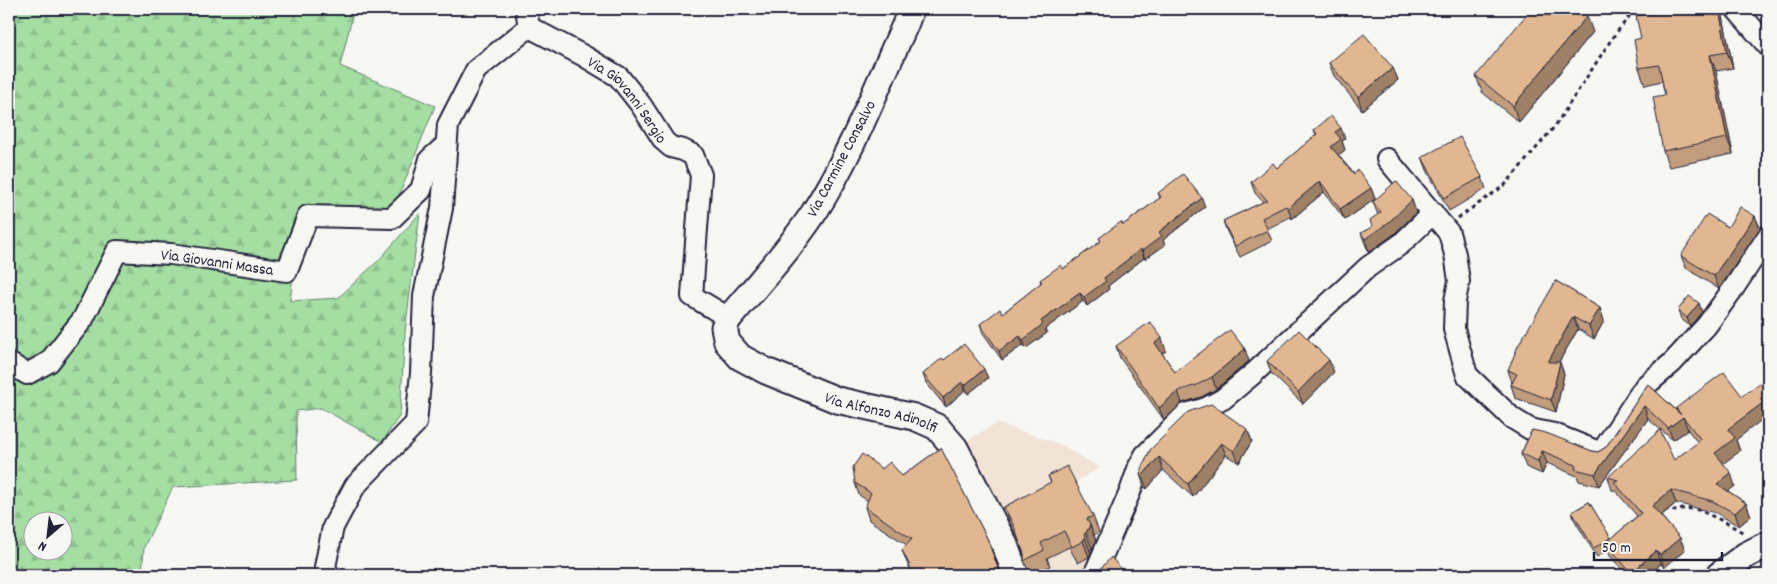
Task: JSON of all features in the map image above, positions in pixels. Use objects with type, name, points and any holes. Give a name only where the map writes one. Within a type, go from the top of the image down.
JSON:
[{"type":"street","name":"Via Carmine Consalvo","points":[[728,318],[771,268],[812,215],[827,191],[905,25],[910,9]]},
{"type":"street","points":[[1736,9],[1768,46]]},
{"type":"street","name":"Via Giovanni Sergio","points":[[528,18],[619,77],[664,140],[671,147],[693,155],[701,175],[692,296],[728,318]]},
{"type":"street","points":[[329,575],[325,567],[333,527],[355,486],[416,423],[422,373],[424,296],[442,208],[448,125],[476,70],[528,18]]},
{"type":"street","name":"Via Giovanni Massa","points":[[9,363],[27,374],[49,362],[83,319],[117,252],[171,254],[287,271],[308,216],[392,218],[421,190],[430,159],[446,145]]},
{"type":"street","points":[[1388,159],[1410,189],[1439,220],[1448,233],[1455,254],[1459,281],[1455,301],[1454,329],[1467,375],[1512,418],[1530,429],[1554,434],[1602,453],[1645,386],[1672,363],[1707,325],[1733,290],[1768,236]]},
{"type":"street","points":[[1094,575],[1139,466],[1146,456],[1186,414],[1206,408],[1222,399],[1254,373],[1368,267],[1439,220]]},
{"type":"street","name":"Via Alfonzo Adinolfi","points":[[728,318],[724,327],[727,342],[740,357],[766,371],[837,400],[914,417],[937,427],[955,448],[1005,545],[1016,575]]},
{"type":"street","points":[[1720,575],[1746,555],[1757,539]]},
{"type":"path","points":[[1439,220],[1506,185],[1555,126],[1613,37],[1635,9]]},
{"type":"path","points":[[1663,503],[1668,510],[1677,511],[1686,508],[1699,510],[1723,521],[1739,532],[1757,539]]},
{"type":"shaded area","points":[[997,423],[1062,445],[1100,468],[1073,483],[1099,532],[1093,535],[1098,546],[1085,575],[1031,575],[961,444]]},
{"type":"green space","points":[[9,9],[354,9],[340,66],[435,106],[394,208],[301,207],[290,301],[338,298],[380,259],[420,213],[405,332],[400,415],[382,442],[321,408],[296,411],[297,480],[173,487],[144,547],[142,575],[9,575]]},
{"type":"building","points":[[1531,9],[1579,9],[1587,16],[1513,106],[1476,76]]},
{"type":"building","points":[[1672,9],[1719,9],[1727,52],[1710,55],[1727,138],[1663,151],[1653,97],[1665,95],[1659,65],[1639,68],[1634,40],[1641,38],[1636,16]]},
{"type":"building","points":[[1364,34],[1393,68],[1358,97],[1329,63]]},
{"type":"building","points":[[1331,116],[1341,128],[1335,132],[1341,139],[1331,147],[1354,174],[1358,170],[1371,188],[1340,209],[1320,181],[1288,208],[1286,206],[1262,218],[1268,230],[1235,246],[1223,221],[1267,200],[1251,182],[1273,163],[1277,168],[1317,134],[1314,130]]},
{"type":"building","points":[[1460,137],[1482,177],[1444,198],[1422,157]]},
{"type":"building","points":[[1183,174],[1202,198],[1159,232],[1162,236],[1142,251],[1141,249],[1104,278],[1106,281],[1084,297],[1080,293],[1041,321],[1043,324],[1023,340],[1020,336],[999,351],[980,324],[1000,309],[1003,313],[1042,282],[1040,280],[1061,265],[1063,269],[1101,241],[1099,238],[1121,222],[1123,225],[1161,197],[1158,193]]},
{"type":"building","points":[[1396,181],[1412,200],[1389,222],[1365,239],[1361,233],[1372,227],[1370,220],[1381,212],[1373,202]]},
{"type":"building","points":[[1740,207],[1755,216],[1714,276],[1681,256],[1707,214],[1728,227]]},
{"type":"building","points":[[1556,281],[1600,308],[1589,326],[1573,317],[1548,362],[1560,362],[1551,400],[1511,385],[1517,374],[1508,370],[1518,346]]},
{"type":"building","points":[[1689,296],[1699,303],[1687,318],[1678,310]]},
{"type":"building","points":[[1150,322],[1162,338],[1155,343],[1175,372],[1230,330],[1245,349],[1212,377],[1197,385],[1178,391],[1159,408],[1116,346]]},
{"type":"building","points":[[1299,330],[1329,360],[1298,392],[1267,361]]},
{"type":"building","points":[[964,344],[984,369],[965,385],[962,382],[943,398],[923,374],[942,358],[944,360]]},
{"type":"building","points":[[1724,372],[1742,396],[1768,377],[1768,399],[1728,429],[1735,438],[1715,453],[1731,473],[1717,484],[1746,503],[1735,513],[1712,501],[1671,490],[1652,506],[1680,538],[1660,555],[1656,551],[1631,573],[1606,543],[1641,513],[1614,482],[1618,480],[1608,477],[1660,430],[1674,460],[1701,440],[1683,417],[1668,428],[1644,406],[1595,474],[1575,469],[1576,465],[1542,451],[1538,461],[1521,454],[1532,430],[1546,433],[1598,452],[1606,447],[1648,384],[1681,415],[1676,408]]},
{"type":"building","points":[[1211,404],[1247,429],[1234,451],[1221,443],[1188,484],[1159,457],[1142,476],[1140,474],[1150,450],[1188,412]]},
{"type":"building","points":[[941,448],[987,538],[998,568],[1006,575],[912,575],[902,550],[912,539],[865,507],[871,493],[855,483],[853,467],[862,454],[882,469],[890,462],[902,476]]},
{"type":"building","points":[[1067,466],[1093,516],[1087,519],[1090,525],[1084,534],[1085,537],[1083,541],[1072,547],[1064,531],[1041,543],[1044,550],[1024,561],[1024,554],[1013,524],[1004,507],[1051,482],[1048,476]]},
{"type":"building","points":[[1589,502],[1611,538],[1594,548],[1572,512]]},
{"type":"building","points":[[1111,557],[1126,575],[1091,575],[1097,573]]}]
